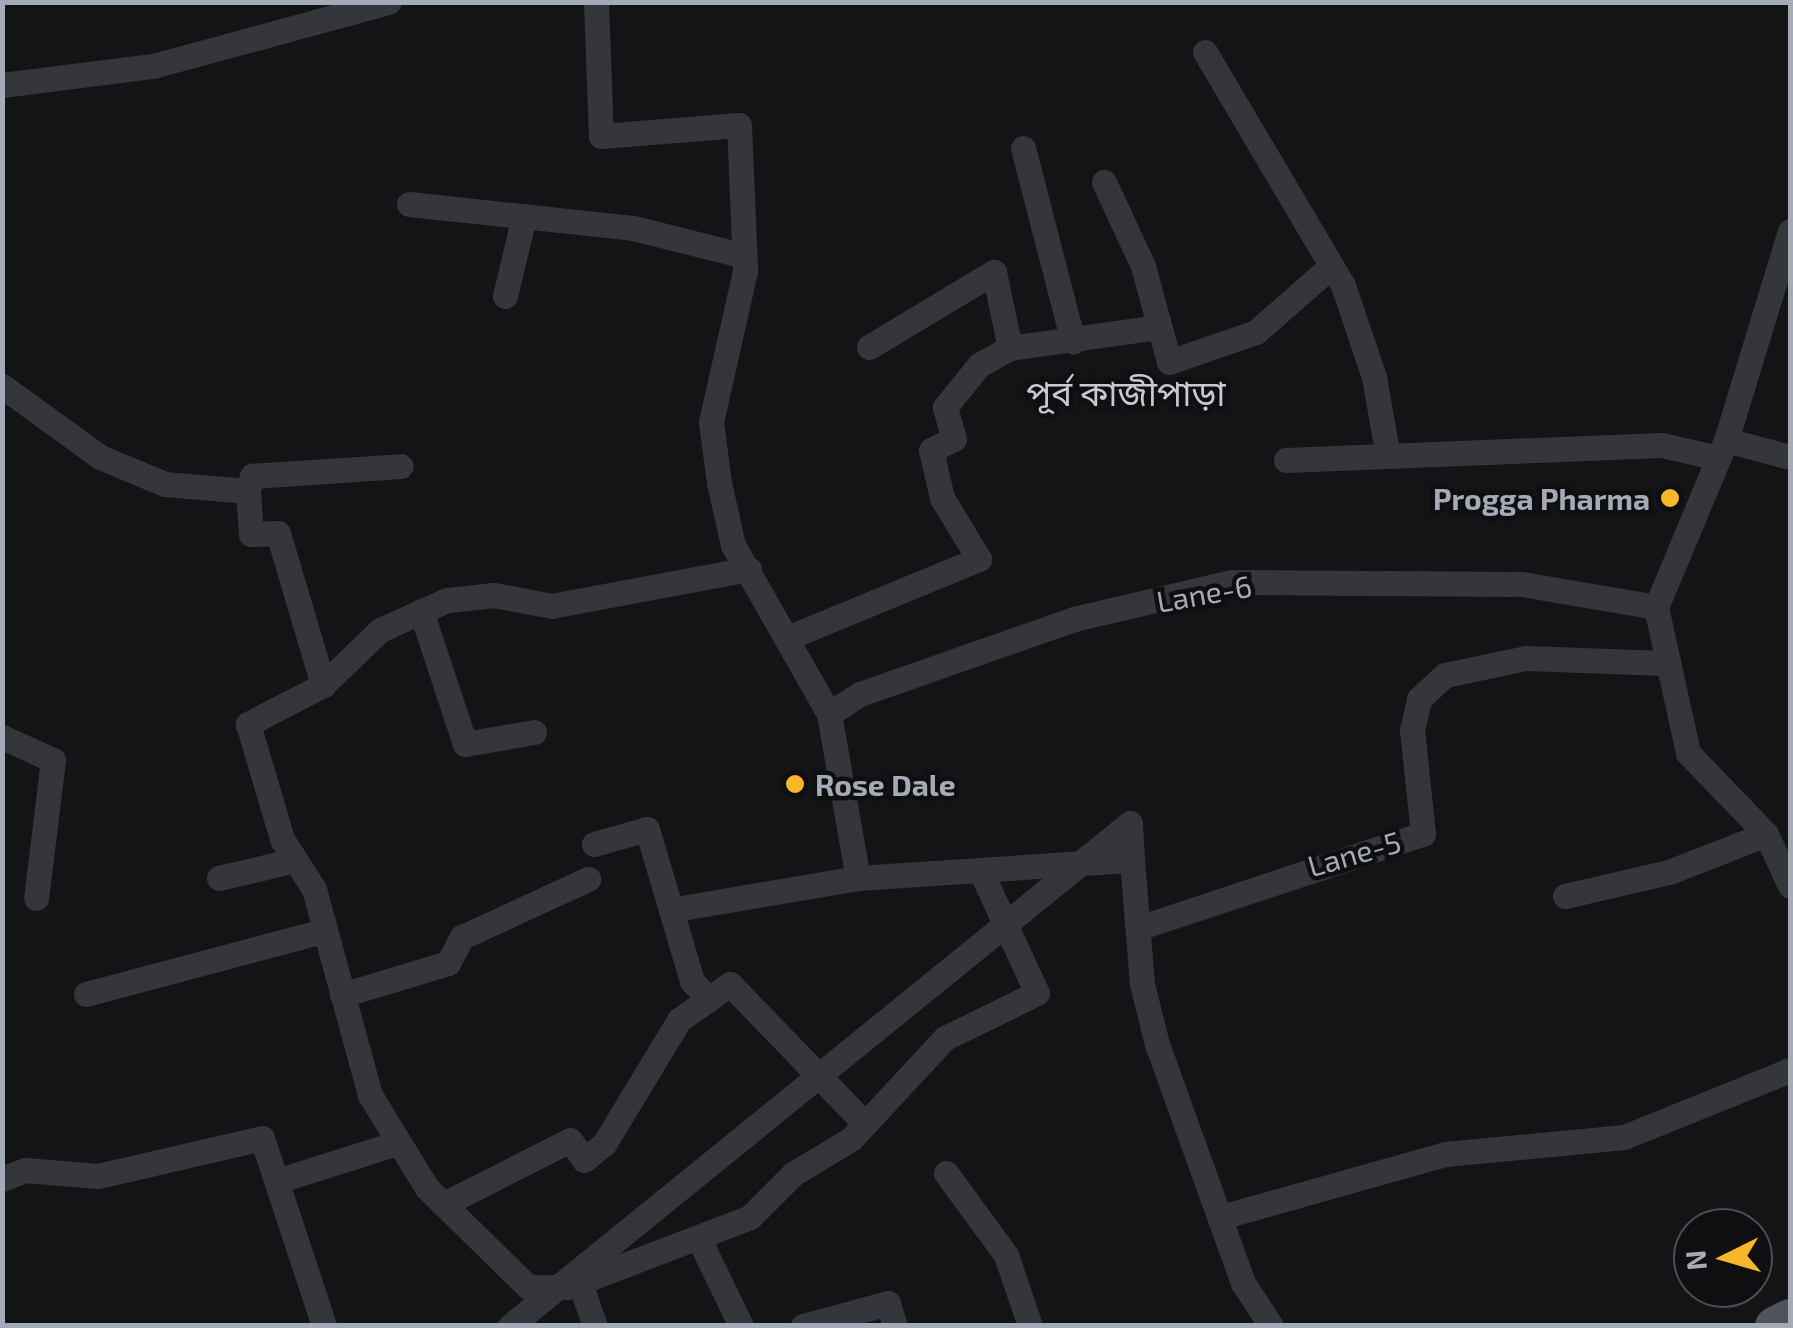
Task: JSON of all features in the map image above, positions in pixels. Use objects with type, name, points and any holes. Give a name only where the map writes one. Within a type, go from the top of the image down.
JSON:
[{"type":"main road","points":[[1774,1326],[1790,1318]]},
{"type":"street","points":[[2,85],[170,62],[388,2]]},
{"type":"street","points":[[596,2],[601,136],[737,122],[745,256],[710,422],[734,545],[830,714],[858,878]]},
{"type":"street","points":[[1205,52],[1331,266],[1374,378],[1387,451]]},
{"type":"street","points":[[1023,148],[1074,342]]},
{"type":"street","points":[[1104,182],[1160,327],[1169,362],[1256,332],[1331,266]]},
{"type":"street","points":[[410,204],[633,228],[745,256]]},
{"type":"street","points":[[506,296],[524,216]]},
{"type":"street","points":[[1790,231],[1720,448],[1656,607],[1665,663],[1688,752],[1766,834],[1790,886]]},
{"type":"street","points":[[869,347],[994,272],[1010,348]]},
{"type":"street","points":[[787,638],[979,559],[942,498],[931,450],[954,438],[945,407],[979,365],[1010,348],[1160,327]]},
{"type":"street","points":[[2,386],[134,475],[248,492]]},
{"type":"street","points":[[1286,460],[1387,451],[1662,445],[1790,457]]},
{"type":"street","points":[[323,685],[278,533],[250,534],[248,492],[252,476],[401,466]]},
{"type":"street","points":[[749,569],[552,606],[494,595],[421,611],[380,630],[323,685],[248,724],[291,861],[314,888],[322,931],[394,1144],[444,1204],[528,1286],[580,1283],[700,1241],[750,1218],[864,1124],[946,1038],[1036,993],[981,872]]},
{"type":"street","name":"Lane-6","points":[[830,714],[860,694],[1074,619],[1232,582],[1522,584],[1656,607]]},
{"type":"street","points":[[421,611],[465,744],[534,732]]},
{"type":"street","name":"Lane-5","points":[[1140,927],[1423,834],[1412,730],[1420,699],[1445,675],[1526,658],[1665,663]]},
{"type":"street","points":[[2,737],[53,760],[36,898]]},
{"type":"street","points":[[510,1326],[1130,823],[1140,927],[1158,1044],[1242,1284],[1272,1326]]},
{"type":"street","points":[[594,844],[647,829],[666,906],[676,908],[858,878],[1132,860]]},
{"type":"street","points":[[1565,896],[1669,872],[1766,834]]},
{"type":"street","points":[[219,878],[291,861]]},
{"type":"street","points":[[342,995],[448,963],[462,937],[588,879]]},
{"type":"street","points":[[676,908],[692,981],[709,1000]]},
{"type":"street","points":[[86,994],[322,931]]},
{"type":"street","points":[[444,1204],[570,1140],[584,1160],[594,1152],[679,1020],[730,984],[864,1124]]},
{"type":"street","points":[[1221,1217],[1445,1154],[1624,1137],[1790,1070]]},
{"type":"street","points":[[2,1179],[25,1170],[98,1176],[262,1138],[283,1179],[324,1326]]},
{"type":"street","points":[[283,1179],[394,1144]]},
{"type":"street","points":[[946,1172],[1006,1255],[1030,1326]]},
{"type":"street","points":[[700,1241],[740,1326]]},
{"type":"street","points":[[580,1283],[595,1326]]},
{"type":"street","points":[[803,1326],[888,1302],[896,1326]]},
{"type":"place","name":"Progga Pharma","points":[[1670,498]]},
{"type":"place","name":"Rose Dale","points":[[795,784]]},
{"type":"district","name":"পূর্ব কাজীপাড়া","points":[[1126,392]]}]
